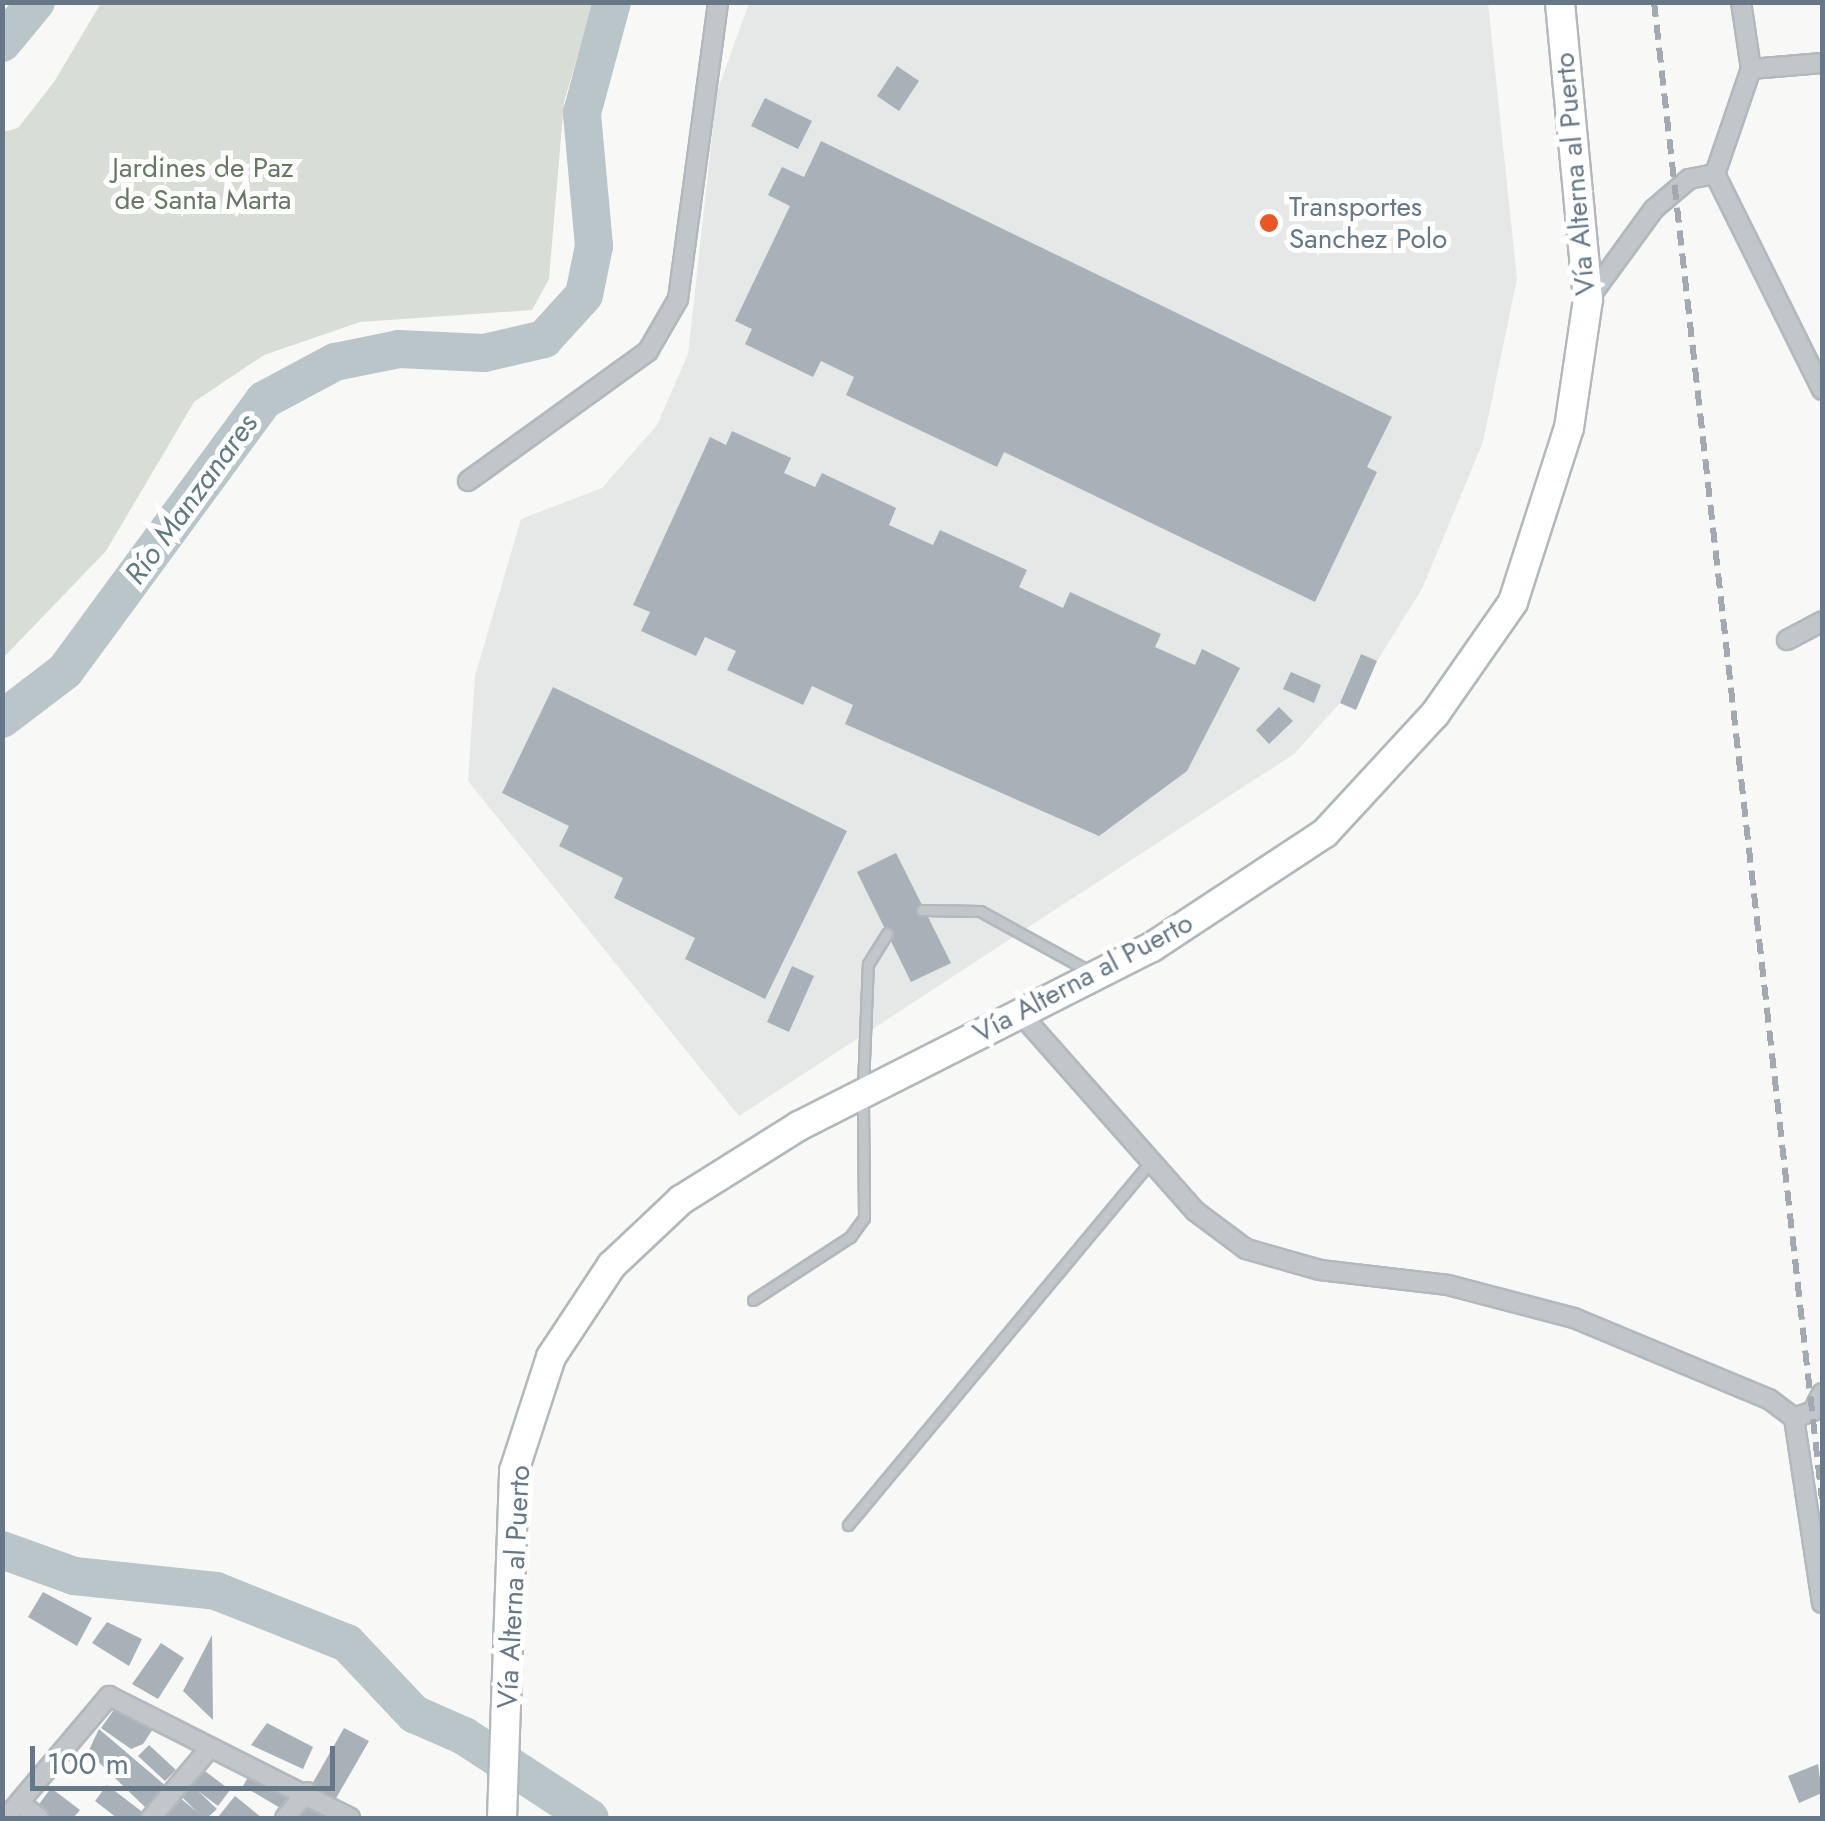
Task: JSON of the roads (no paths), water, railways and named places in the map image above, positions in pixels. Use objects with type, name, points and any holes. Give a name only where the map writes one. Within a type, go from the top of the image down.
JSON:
[{"type":"main road","name":"Vía Alterna al Puerto","points":[[502,1818],[514,1470],[551,1357],[612,1265],[680,1200],[862,1094],[1152,947],[1325,832],[1435,714],[1514,602],[1570,428],[1588,299],[1560,2]]},
{"type":"street","points":[[468,481],[648,351],[678,299],[718,2]]},
{"type":"street","points":[[1741,2],[1751,69],[1714,174],[1822,390]]},
{"type":"street","points":[[1751,69],[1822,63]]},
{"type":"street","points":[[1588,299],[1654,208],[1689,179],[1714,174]]},
{"type":"street","points":[[1787,640],[1822,621]]},
{"type":"street","points":[[1019,1012],[1154,1158],[1196,1211],[1246,1249],[1320,1270],[1448,1285],[1574,1318],[1770,1399],[1794,1418],[1822,1603]]},
{"type":"street","points":[[1794,1418],[1813,1411],[1822,1393]]},
{"type":"street","points":[[6,1818],[101,1700],[120,1697],[210,1749],[307,1792],[350,1818]]},
{"type":"street","points":[[151,1818],[210,1749]]},
{"type":"street","points":[[285,1818],[307,1792]]},
{"type":"street","points":[[20,1802],[39,1818]]},
{"type":"lane","points":[[922,910],[980,911],[1096,975]]},
{"type":"lane","points":[[753,1300],[850,1237],[864,1218],[862,1094],[868,964],[887,934]]},
{"type":"lane","points":[[848,1524],[1154,1158]]},
{"type":"waterway","name":"Río Manzanares","points":[[2,43],[36,2]]},
{"type":"waterway","name":"Río Manzanares","points":[[2,719],[65,671],[264,400],[335,362],[399,349],[484,353],[544,339],[584,295],[594,246],[582,113],[612,2]]},
{"type":"waterway","name":"Río Manzanares","points":[[2,1550],[74,1576],[216,1591],[347,1643],[414,1714],[464,1736],[590,1818]]},
{"type":"railway","points":[[1654,2],[1822,1499]]},
{"type":"place","name":"Transportes Sanchez Polo","points":[[1269,223]]},
{"type":"park label","name":"Jardines de Paz de Santa Marta","points":[[203,184]]}]
